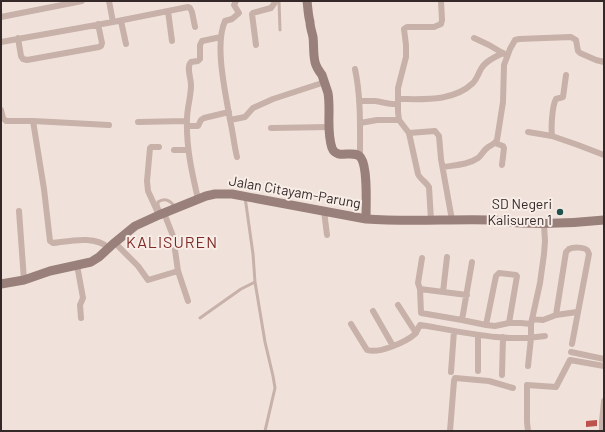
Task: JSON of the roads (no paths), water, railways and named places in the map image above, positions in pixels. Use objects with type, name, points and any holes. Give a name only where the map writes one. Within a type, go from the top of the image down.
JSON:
[{"type":"main road","points":[[307,1],[309,22],[313,36],[315,61],[325,82],[328,93],[330,141],[334,152],[339,154],[355,154],[360,156],[363,164],[366,185],[366,219]]},
{"type":"main road","name":"Jalan Citayam-Parung","points":[[1,284],[24,280],[50,271],[91,262],[135,226],[198,199],[215,194],[245,196],[366,219],[493,220],[544,224],[604,220]]},
{"type":"street","points":[[1,17],[82,1]]},
{"type":"street","points":[[109,1],[112,22]]},
{"type":"street","points":[[236,1],[234,5],[239,13],[232,19],[225,21],[221,37],[221,61],[237,157]]},
{"type":"street","points":[[256,45],[252,14],[271,8],[276,1]]},
{"type":"street","points":[[431,220],[429,187],[419,177],[409,133],[399,120],[398,88],[406,57],[404,29],[407,27],[434,27],[441,24],[441,1]]},
{"type":"street","points":[[1,40],[121,21],[184,8],[190,8],[195,27]]},
{"type":"street","points":[[168,11],[172,40]]},
{"type":"street","points":[[121,21],[126,44]]},
{"type":"street","points":[[18,38],[21,56],[23,59],[27,60],[101,46],[102,43],[98,24]]},
{"type":"street","points":[[198,199],[188,150],[187,124],[191,89],[189,70],[190,63],[200,59],[200,45],[202,42],[221,37]]},
{"type":"street","points":[[443,167],[461,165],[475,160],[487,148],[495,143],[498,137],[503,102],[505,54],[516,39],[571,37],[576,42],[580,53],[604,62]]},
{"type":"street","points":[[474,38],[505,54]]},
{"type":"street","points":[[359,102],[372,101],[388,104],[447,97],[459,93],[473,82],[486,62],[505,54]]},
{"type":"street","points":[[355,69],[358,84],[360,156]]},
{"type":"street","points":[[552,136],[554,103],[556,99],[563,97],[566,75]]},
{"type":"street","points":[[230,120],[245,117],[253,108],[273,99],[325,82]]},
{"type":"street","points":[[1,110],[2,118],[10,122],[34,121],[109,125]]},
{"type":"street","points":[[138,122],[187,124],[198,126],[204,118],[229,112]]},
{"type":"street","points":[[360,123],[377,120],[399,120]]},
{"type":"street","points":[[34,121],[50,241],[53,243],[89,241],[112,246],[138,266],[148,280],[178,271]]},
{"type":"street","points":[[271,128],[329,127]]},
{"type":"street","points":[[409,133],[435,132],[439,136],[440,151],[452,220]]},
{"type":"street","points":[[528,132],[552,136],[604,155]]},
{"type":"street","points":[[495,143],[504,146],[502,165]]},
{"type":"street","points":[[159,147],[152,146],[150,148],[147,181],[148,191],[172,236],[178,271],[188,301]]},
{"type":"street","points":[[174,150],[188,150]]},
{"type":"street","points":[[19,211],[24,280]]},
{"type":"street","points":[[324,211],[326,235]]},
{"type":"street","points":[[528,366],[531,322],[540,283],[543,261],[544,224]]},
{"type":"street","points":[[556,314],[566,252],[570,249],[584,248],[589,254],[572,344]]},
{"type":"street","points":[[442,292],[447,257]]},
{"type":"street","points":[[351,324],[368,351],[376,351],[400,344],[416,333],[420,326],[420,289],[418,284],[422,258]]},
{"type":"street","points":[[462,320],[472,262]]},
{"type":"street","points":[[77,266],[83,298],[80,305],[81,318]]},
{"type":"street","points":[[486,325],[496,276],[499,273],[510,273],[517,276],[510,323]]},
{"type":"street","points":[[420,289],[466,296]]},
{"type":"street","points":[[398,305],[416,333]]},
{"type":"street","points":[[372,311],[393,346]]},
{"type":"street","points":[[421,313],[495,326],[543,320],[556,314],[577,312]]},
{"type":"street","points":[[420,326],[503,338],[531,338],[545,336]]},
{"type":"street","points":[[451,372],[454,331]]},
{"type":"street","points":[[478,335],[478,372]]},
{"type":"street","points":[[502,375],[503,338]]},
{"type":"street","points":[[570,352],[604,359]]},
{"type":"street","points":[[528,431],[527,385],[558,386],[570,360],[604,366]]},
{"type":"street","points":[[450,431],[455,378],[489,381],[513,388]]},
{"type":"street","points":[[602,431],[604,406]]},
{"type":"lane","points":[[279,1],[280,30]]},
{"type":"lane","points":[[245,196],[253,254],[255,282],[265,342],[275,388],[265,431]]},
{"type":"lane","points":[[161,214],[158,204],[159,200],[167,200],[176,208]]},
{"type":"lane","points":[[200,318],[241,289],[255,282]]},
{"type":"place","name":"SD Negeri Kalisuren 1","points":[[560,212]]},
{"type":"district","name":"KALISUREN","points":[[172,242]]}]
